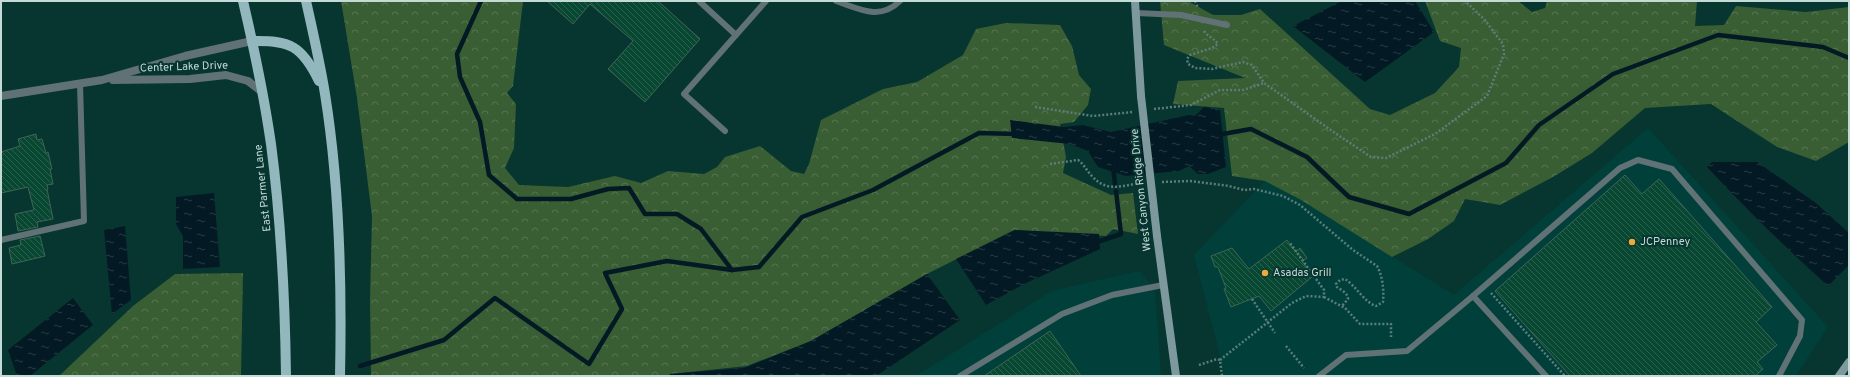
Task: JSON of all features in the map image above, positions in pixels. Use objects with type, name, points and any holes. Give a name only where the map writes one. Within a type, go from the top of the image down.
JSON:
[{"type":"main road","name":"East Parmer Lane","points":[[243,1],[271,144],[279,227],[286,376]]},
{"type":"main road","points":[[306,1],[325,94],[338,207],[341,327],[340,376]]},
{"type":"main road","points":[[252,41],[284,43],[299,50],[304,54],[325,94]]},
{"type":"street","name":"West Canyon Ridge Drive","points":[[1135,1],[1141,96],[1162,285],[1176,376]]},
{"type":"street","name":"Center Lake Drive","points":[[1,96],[102,80],[185,56],[252,41]]},
{"type":"street","name":"Center Lake Drive","points":[[102,80],[190,78],[226,75],[248,81],[262,92]]},
{"type":"street","points":[[1839,376],[1849,362]]},
{"type":"lane","points":[[700,1],[736,35]]},
{"type":"lane","points":[[725,131],[684,94],[766,1]]},
{"type":"lane","points":[[836,1],[865,11],[880,13],[892,8],[900,1]]},
{"type":"lane","points":[[1136,13],[1181,15],[1227,25]]},
{"type":"lane","points":[[1,240],[84,221],[80,84]]},
{"type":"lane","points":[[1319,376],[1346,355],[1406,352],[1473,296],[1620,168],[1638,160],[1672,169],[1802,320],[1800,336],[1779,376]]},
{"type":"lane","points":[[960,376],[1062,314],[1112,295],[1162,285]]},
{"type":"lane","points":[[1473,296],[1546,376]]},
{"type":"path","points":[[1204,31],[1215,39],[1218,44],[1212,48],[1190,54],[1188,64],[1195,68],[1212,70],[1243,62],[1252,65],[1264,83],[1335,133],[1371,157],[1386,158],[1435,134],[1487,96],[1504,54],[1503,44],[1484,19],[1465,1]]},
{"type":"path","points":[[1050,164],[1078,160],[1093,178],[1101,184],[1110,187],[1147,183]]},
{"type":"path","points":[[1154,182],[1190,181],[1229,186],[1244,190],[1254,189],[1283,196],[1300,205],[1353,250],[1377,266],[1380,271],[1384,292],[1383,302],[1376,306],[1371,304],[1353,284],[1345,279],[1340,280],[1336,284],[1336,287],[1348,296],[1348,299],[1342,306]]},
{"type":"path","points":[[1290,243],[1324,290],[1324,297]]},
{"type":"path","points":[[1490,293],[1565,376]]},
{"type":"path","points":[[1199,365],[1217,359],[1220,360],[1300,298],[1312,296],[1324,297],[1342,306],[1360,324],[1391,324],[1391,337]]},
{"type":"path","points":[[1252,299],[1267,324],[1275,332]]},
{"type":"path","points":[[1286,346],[1304,368]]},
{"type":"path","points":[[1220,360],[1222,376]]},
{"type":"shaded area","points":[[1648,128],[1828,327],[1796,376],[1223,376],[1221,359],[1194,255],[1265,181],[1301,200],[1454,295]]},
{"type":"shaded area","points":[[1139,271],[1155,290],[1161,376],[916,376],[1052,291]]},
{"type":"green space","points":[[341,1],[523,1],[513,86],[507,93],[516,104],[514,148],[505,168],[519,185],[568,187],[615,176],[641,183],[668,171],[704,174],[717,167],[725,157],[760,146],[791,171],[804,174],[809,164],[821,120],[883,89],[917,82],[963,55],[976,29],[1006,23],[1060,25],[1072,46],[1079,75],[1091,89],[1088,105],[1074,122],[1060,124],[1066,157],[1063,173],[1111,195],[1133,193],[1138,234],[1113,229],[1106,236],[1014,230],[927,274],[811,341],[747,366],[670,374],[668,376],[371,376],[370,300],[372,216],[357,98]]},
{"type":"green space","points":[[1160,1],[1188,1],[1213,15],[1241,15],[1260,9],[1370,109],[1390,115],[1435,93],[1459,67],[1461,48],[1440,41],[1425,1],[1518,1],[1532,12],[1545,8],[1547,1],[1697,1],[1695,26],[1724,25],[1736,6],[1806,12],[1849,7],[1849,142],[1816,161],[1777,147],[1711,104],[1645,108],[1592,153],[1553,177],[1500,205],[1465,199],[1454,221],[1428,239],[1392,257],[1301,200],[1265,181],[1232,176],[1224,108],[1173,104],[1178,81],[1245,78],[1164,45]]},
{"type":"green space","points":[[243,273],[241,376],[59,376],[133,306],[175,274]]},
{"type":"water","points":[[1342,1],[1415,1],[1434,32],[1365,82],[1293,26]]},
{"type":"water","points":[[1204,107],[1220,110],[1226,167],[1208,174],[1198,174],[1189,166],[1179,171],[1126,176],[1098,167],[1088,151],[1070,144],[1012,138],[1010,120],[1064,127],[1083,125],[1111,132],[1189,115],[1195,116]]},
{"type":"water","points":[[1712,162],[1757,162],[1816,203],[1849,233],[1849,265],[1828,286],[1766,228],[1707,167]]},
{"type":"water","points":[[214,193],[220,267],[183,269],[183,236],[176,224],[176,197]]},
{"type":"water","points":[[125,226],[131,300],[112,314],[104,230]]},
{"type":"water","points":[[1015,230],[1099,234],[1100,249],[1024,284],[986,305],[956,259]]},
{"type":"water","points":[[927,274],[960,320],[876,376],[670,376],[670,374],[744,368],[811,341]]},
{"type":"water","points":[[73,298],[93,325],[30,376],[17,376],[8,350]]},
{"type":"building","points":[[547,1],[658,1],[700,39],[645,102],[608,69],[633,41],[590,4],[573,24]]},
{"type":"building","points":[[36,134],[37,140],[42,139],[46,153],[48,152],[52,169],[50,169],[53,184],[47,185],[47,189],[53,219],[37,222],[38,227],[18,231],[15,214],[34,210],[28,187],[1,193],[1,152],[20,146],[18,139]]},
{"type":"building","name":"JCPenney","points":[[1625,175],[1642,194],[1659,179],[1772,307],[1756,322],[1777,345],[1757,362],[1763,369],[1755,376],[1570,376],[1495,291]]},
{"type":"building","points":[[40,236],[45,256],[12,264],[9,248],[21,245],[20,240]]},
{"type":"building","name":"Asadas Grill","points":[[1287,240],[1296,252],[1300,248],[1307,258],[1302,261],[1313,276],[1271,311],[1259,296],[1231,307],[1218,267],[1215,267],[1211,256],[1232,248],[1249,269]]},
{"type":"building","points":[[1050,331],[1081,376],[984,376]]},
{"type":"waterway","points":[[481,1],[457,54],[460,77],[480,122],[489,175],[517,199],[571,199],[608,189],[629,188],[645,214],[677,214],[701,229],[732,270]]},
{"type":"waterway","points":[[1217,135],[1251,129],[1307,157],[1349,197],[1409,214],[1506,163],[1539,125],[1613,74],[1718,35],[1823,47],[1849,58]]},
{"type":"waterway","points":[[360,366],[444,340],[495,298],[589,364],[622,309],[605,273],[667,261],[732,270],[759,267],[802,217],[873,190],[979,133],[1016,134]]},
{"type":"waterway","points":[[1113,167],[1115,184]]},
{"type":"waterway","points":[[1094,243],[1121,234],[1116,191]]},
{"type":"place","name":"JCPenney","points":[[1632,242]]},
{"type":"place","name":"Asadas Grill","points":[[1265,273]]}]
